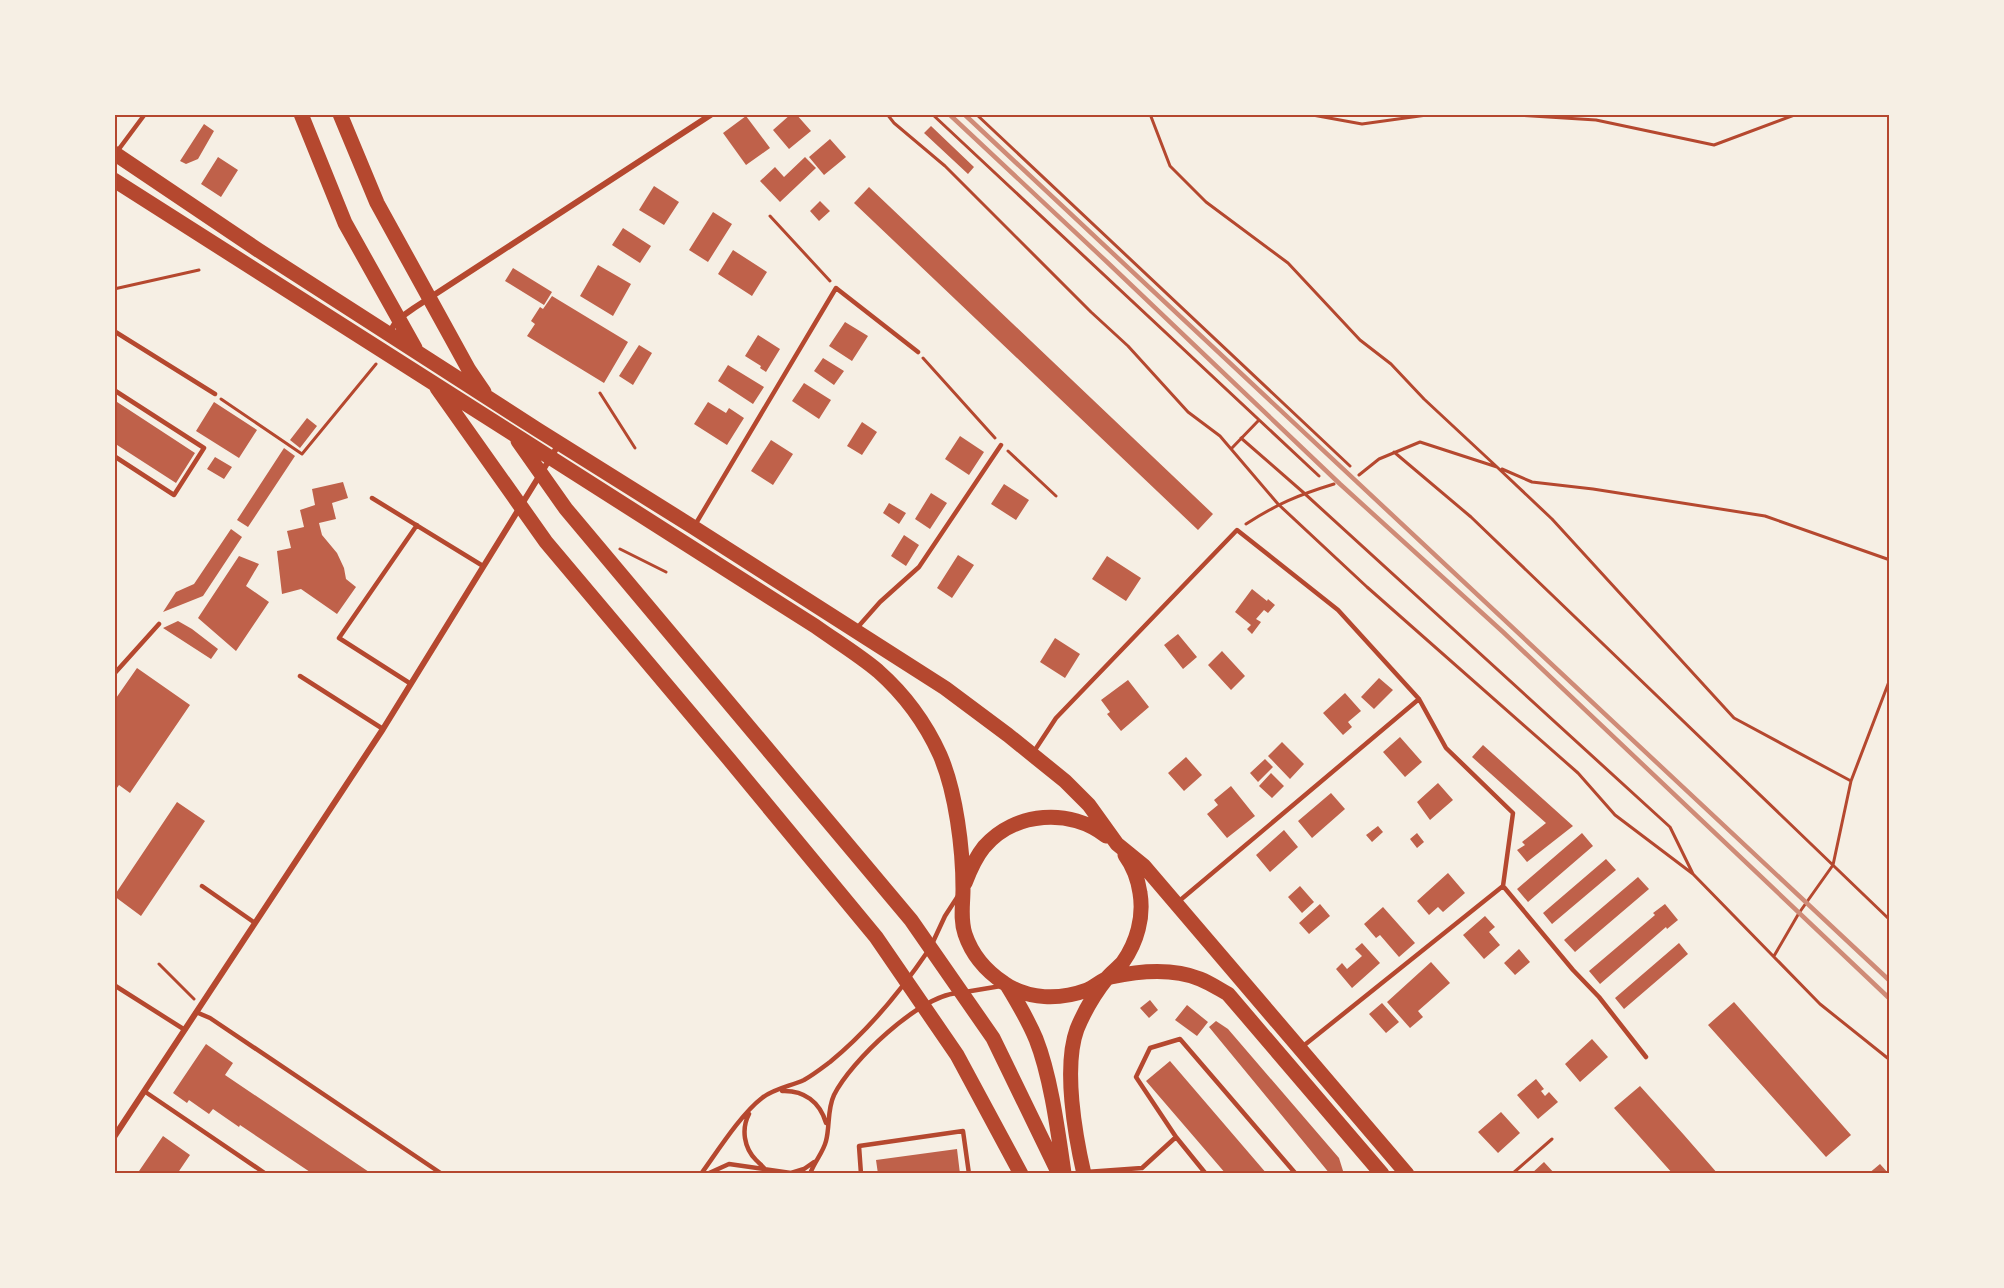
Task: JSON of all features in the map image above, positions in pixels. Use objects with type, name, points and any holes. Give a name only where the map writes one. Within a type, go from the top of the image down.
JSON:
[{"type":"main road","points":[[302,114],[345,223],[440,393],[546,542],[876,937],[957,1055],[1021,1174]]},
{"type":"main road","points":[[340,114],[377,203],[468,370],[566,509],[910,920],[993,1038],[1062,1174]]},
{"type":"main road","points":[[115,154],[268,256],[945,688],[1065,781],[1089,805],[1130,861],[1138,881],[1142,902],[1140,924],[1134,944],[1122,963],[1107,978],[1089,1004],[1076,1031],[1071,1060],[1072,1107],[1083,1173]]},
{"type":"main road","points":[[114,180],[815,626],[879,672],[915,711],[939,754],[953,793],[963,889],[961,912],[965,934],[974,954],[988,972],[1026,994],[1047,997],[1069,996],[1089,989],[1107,978],[1132,973],[1176,972],[1201,979],[1228,994],[1382,1174]]},
{"type":"main road","points":[[963,889],[971,866],[985,846],[1004,830],[1026,820],[1050,816],[1075,819],[1097,829],[1144,866],[1407,1174]]},
{"type":"main road","points":[[1007,985],[1025,1014],[1037,1041],[1046,1074],[1060,1150],[1062,1174]]},
{"type":"street","points":[[389,333],[398,320],[414,308],[712,114]]},
{"type":"street","points":[[114,1137],[383,729],[559,443]]},
{"type":"lane","points":[[115,154],[145,114]]},
{"type":"lane","points":[[693,527],[836,288],[918,352]]},
{"type":"lane","points":[[114,331],[215,394]]},
{"type":"lane","points":[[114,390],[204,448],[174,495],[114,456]]},
{"type":"lane","points":[[855,630],[880,602],[919,567],[1001,445]]},
{"type":"lane","points":[[372,498],[483,566]]},
{"type":"lane","points":[[411,684],[339,638],[417,525]]},
{"type":"lane","points":[[1031,755],[1056,718],[1237,530],[1338,610],[1419,699],[1446,748],[1513,813],[1503,886],[1300,1049]]},
{"type":"lane","points":[[114,674],[159,624]]},
{"type":"lane","points":[[300,676],[383,729]]},
{"type":"lane","points":[[1176,904],[1419,699]]},
{"type":"lane","points":[[202,886],[255,923]]},
{"type":"lane","points":[[1503,886],[1565,961],[1599,997],[1646,1057]]},
{"type":"lane","points":[[701,1174],[753,1106],[763,1097],[806,1079],[828,1064],[878,1017],[907,982],[928,951],[945,916],[963,889]]},
{"type":"lane","points":[[114,985],[185,1030]]},
{"type":"lane","points":[[810,1174],[827,1139],[827,1126],[833,1098],[847,1073],[868,1050],[925,1006],[952,994],[1007,985]]},
{"type":"lane","points":[[196,1012],[210,1018],[442,1174]]},
{"type":"lane","points":[[1206,1174],[1176,1137],[1136,1077],[1150,1047],[1180,1039],[1296,1174]]},
{"type":"lane","points":[[776,1091],[790,1090],[804,1094],[815,1102],[823,1113],[827,1126]]},
{"type":"lane","points":[[144,1091],[266,1174]]},
{"type":"lane","points":[[753,1106],[746,1119],[744,1133],[747,1147],[769,1174]]},
{"type":"lane","points":[[861,1174],[859,1146],[963,1131],[969,1174]]},
{"type":"lane","points":[[1083,1173],[1144,1171],[1176,1137]]},
{"type":"lane","points":[[707,1174],[729,1164],[791,1173],[804,1169],[814,1162]]},
{"type":"path","points":[[887,114],[894,123],[945,166],[1128,346],[1188,412],[1220,436],[1278,504],[1367,587],[1578,773],[1615,815],[1693,874],[1820,1004],[1890,1060]]},
{"type":"path","points":[[932,114],[1319,476]]},
{"type":"path","points":[[976,114],[1350,466]]},
{"type":"path","points":[[1150,114],[1170,166],[1199,195],[1288,263],[1360,340],[1391,364],[1424,399],[1552,519],[1734,718],[1851,781]]},
{"type":"path","points":[[1307,114],[1362,124],[1434,114]]},
{"type":"path","points":[[1502,114],[1596,120],[1714,144],[1797,114]]},
{"type":"path","points":[[770,216],[836,288]]},
{"type":"path","points":[[114,289],[198,270]]},
{"type":"path","points":[[918,352],[1001,445],[1056,496]]},
{"type":"path","points":[[215,394],[302,454],[375,364]]},
{"type":"path","points":[[600,393],[635,448]]},
{"type":"path","points":[[1231,449],[1259,420]]},
{"type":"path","points":[[1241,438],[1670,827],[1693,874]]},
{"type":"path","points":[[1359,475],[1379,459],[1420,442],[1497,467],[1532,482],[1593,489],[1765,516],[1890,560]]},
{"type":"path","points":[[1394,452],[1471,517],[1890,920]]},
{"type":"path","points":[[1237,530],[1278,504],[1334,484]]},
{"type":"path","points":[[1774,957],[1799,913],[1833,865],[1851,781],[1890,679]]},
{"type":"path","points":[[159,964],[201,1005]]},
{"type":"path","points":[[1512,1174],[1552,1139]]},
{"type":"building","points":[[791,114],[796,114],[811,131],[789,149],[773,130]]},
{"type":"building","points":[[746,116],[770,148],[746,165],[723,133]]},
{"type":"building","points":[[204,124],[214,131],[198,159],[186,164],[180,161]]},
{"type":"building","points":[[931,126],[974,167],[968,174],[924,133]]},
{"type":"building","points":[[830,139],[846,157],[824,175],[809,157]]},
{"type":"building","points":[[218,157],[238,170],[221,197],[201,184]]},
{"type":"building","points":[[805,157],[816,168],[780,202],[760,181],[775,167],[784,177]]},
{"type":"building","points":[[654,186],[679,202],[664,225],[639,210]]},
{"type":"building","points":[[869,187],[1213,514],[1198,530],[854,203]]},
{"type":"building","points":[[820,201],[830,211],[819,221],[810,211]]},
{"type":"building","points":[[713,212],[732,224],[708,262],[689,250]]},
{"type":"building","points":[[623,228],[651,246],[640,263],[612,245]]},
{"type":"building","points":[[733,250],[767,272],[752,296],[718,274]]},
{"type":"building","points":[[598,265],[631,284],[613,316],[580,296]]},
{"type":"building","points":[[513,268],[552,292],[544,305],[505,281]]},
{"type":"building","points":[[552,296],[628,342],[604,383],[527,336],[535,324],[531,321],[540,307],[543,309]]},
{"type":"building","points":[[845,322],[868,336],[852,361],[829,346]]},
{"type":"building","points":[[758,335],[780,349],[766,372],[745,356]]},
{"type":"building","points":[[639,345],[652,353],[633,385],[619,376]]},
{"type":"building","points":[[823,358],[844,371],[834,385],[814,371]]},
{"type":"building","points":[[728,365],[764,387],[753,404],[718,381]]},
{"type":"building","points":[[804,383],[831,400],[819,419],[792,401]]},
{"type":"building","points":[[114,400],[195,453],[176,483],[114,443]]},
{"type":"building","points":[[214,402],[257,430],[239,458],[196,431]]},
{"type":"building","points":[[708,402],[726,413],[729,408],[744,418],[727,445],[694,424]]},
{"type":"building","points":[[307,418],[317,426],[300,448],[290,440]]},
{"type":"building","points":[[862,422],[877,432],[862,455],[847,446]]},
{"type":"building","points":[[960,436],[984,452],[969,475],[945,459]]},
{"type":"building","points":[[771,440],[793,454],[773,485],[751,471]]},
{"type":"building","points":[[284,448],[295,456],[248,527],[237,520]]},
{"type":"building","points":[[215,457],[232,467],[224,479],[207,469]]},
{"type":"building","points":[[343,482],[348,498],[332,503],[336,519],[319,523],[322,535],[337,553],[346,579],[356,587],[337,614],[301,589],[282,594],[277,551],[291,548],[287,531],[304,527],[300,510],[315,505],[312,489]]},
{"type":"building","points":[[1004,484],[1029,500],[1016,520],[991,504]]},
{"type":"building","points":[[931,493],[947,503],[930,529],[915,519]]},
{"type":"building","points":[[889,503],[906,513],[899,524],[883,513]]},
{"type":"building","points":[[231,529],[242,537],[203,596],[163,612],[176,592],[194,584]]},
{"type":"building","points":[[904,535],[919,545],[906,566],[891,556]]},
{"type":"building","points":[[958,555],[974,565],[952,598],[937,588]]},
{"type":"building","points":[[239,556],[259,564],[246,586],[269,602],[236,651],[198,618]]},
{"type":"building","points":[[1107,556],[1141,578],[1126,601],[1092,579]]},
{"type":"building","points":[[1252,589],[1275,605],[1268,613],[1264,610],[1256,619],[1261,622],[1252,634],[1247,629],[1251,625],[1235,612]]},
{"type":"building","points":[[178,621],[218,649],[211,659],[163,628]]},
{"type":"building","points":[[1178,634],[1197,657],[1183,669],[1164,645]]},
{"type":"building","points":[[1055,638],[1080,654],[1065,678],[1040,662]]},
{"type":"building","points":[[1222,651],[1245,676],[1231,690],[1208,665]]},
{"type":"building","points":[[137,668],[190,705],[130,793],[119,785],[114,792],[114,701]]},
{"type":"building","points":[[1379,678],[1393,690],[1374,709],[1361,697]]},
{"type":"building","points":[[1128,680],[1149,707],[1121,731],[1107,714],[1110,712],[1101,700]]},
{"type":"building","points":[[1345,693],[1361,711],[1348,722],[1352,727],[1343,735],[1323,713]]},
{"type":"building","points":[[1400,737],[1422,762],[1405,777],[1383,752]]},
{"type":"building","points":[[1282,742],[1304,764],[1290,779],[1268,756]]},
{"type":"building","points":[[1483,745],[1573,826],[1527,862],[1517,850],[1525,845],[1522,842],[1546,823],[1472,757]]},
{"type":"building","points":[[1186,757],[1202,775],[1184,791],[1168,773]]},
{"type":"building","points":[[1265,759],[1273,767],[1258,782],[1250,773]]},
{"type":"building","points":[[1271,773],[1284,786],[1272,798],[1259,786]]},
{"type":"building","points":[[1438,783],[1453,800],[1430,820],[1417,802]]},
{"type":"building","points":[[1231,786],[1255,816],[1227,838],[1207,814],[1218,805],[1214,800]]},
{"type":"building","points":[[1331,793],[1345,809],[1312,838],[1298,821]]},
{"type":"building","points":[[177,802],[205,821],[141,916],[114,896]]},
{"type":"building","points":[[1378,826],[1383,832],[1372,842],[1366,835]]},
{"type":"building","points":[[1284,830],[1298,847],[1270,872],[1256,855]]},
{"type":"building","points":[[1417,833],[1424,842],[1417,848],[1410,839]]},
{"type":"building","points":[[1582,833],[1593,846],[1528,902],[1517,889]]},
{"type":"building","points":[[1606,859],[1616,870],[1552,924],[1543,913]]},
{"type":"building","points":[[1448,873],[1465,893],[1443,912],[1438,907],[1429,915],[1417,901]]},
{"type":"building","points":[[1638,877],[1649,889],[1575,952],[1564,940]]},
{"type":"building","points":[[1300,886],[1314,902],[1302,913],[1288,897]]},
{"type":"building","points":[[1320,904],[1330,916],[1309,934],[1299,923]]},
{"type":"building","points":[[1665,904],[1678,920],[1667,929],[1666,927],[1600,984],[1589,971]]},
{"type":"building","points":[[1383,907],[1415,943],[1399,957],[1380,935],[1376,938],[1364,924]]},
{"type":"building","points":[[1485,916],[1495,927],[1489,932],[1500,945],[1484,959],[1463,935]]},
{"type":"building","points":[[1362,943],[1380,963],[1352,988],[1336,969],[1342,963],[1347,969],[1362,956],[1355,949]]},
{"type":"building","points":[[1679,943],[1688,954],[1624,1009],[1615,998]]},
{"type":"building","points":[[1519,949],[1530,962],[1515,975],[1504,963]]},
{"type":"building","points":[[1431,962],[1450,983],[1418,1011],[1423,1017],[1410,1028],[1387,1002]]},
{"type":"building","points":[[1150,1000],[1158,1010],[1149,1018],[1140,1008]]},
{"type":"building","points":[[1734,1002],[1851,1135],[1826,1157],[1708,1025]]},
{"type":"building","points":[[1382,1003],[1399,1022],[1386,1033],[1369,1014]]},
{"type":"building","points":[[1187,1005],[1208,1022],[1197,1036],[1175,1020]]},
{"type":"building","points":[[1216,1021],[1228,1029],[1339,1158],[1344,1174],[1330,1174],[1209,1027]]},
{"type":"building","points":[[1592,1039],[1608,1057],[1580,1082],[1565,1064]]},
{"type":"building","points":[[206,1044],[233,1063],[225,1075],[372,1174],[313,1174],[213,1109],[209,1114],[189,1100],[187,1103],[173,1093]]},
{"type":"building","points":[[1170,1061],[1267,1174],[1226,1174],[1146,1081]]},
{"type":"building","points":[[1536,1079],[1544,1089],[1541,1091],[1545,1096],[1549,1092],[1558,1102],[1538,1119],[1517,1095]]},
{"type":"building","points":[[1640,1086],[1718,1174],[1673,1174],[1614,1108]]},
{"type":"building","points":[[1501,1112],[1520,1133],[1498,1153],[1478,1132]]},
{"type":"building","points":[[163,1136],[190,1155],[177,1174],[137,1174]]},
{"type":"building","points":[[957,1149],[960,1174],[878,1174],[876,1160]]},
{"type":"building","points":[[1544,1162],[1555,1174],[1531,1174]]},
{"type":"building","points":[[1880,1164],[1889,1174],[1868,1174]]},
{"type":"railway","points":[[949,114],[1340,484],[1503,632],[1890,999]]},
{"type":"railway","points":[[964,114],[1890,981]]}]
